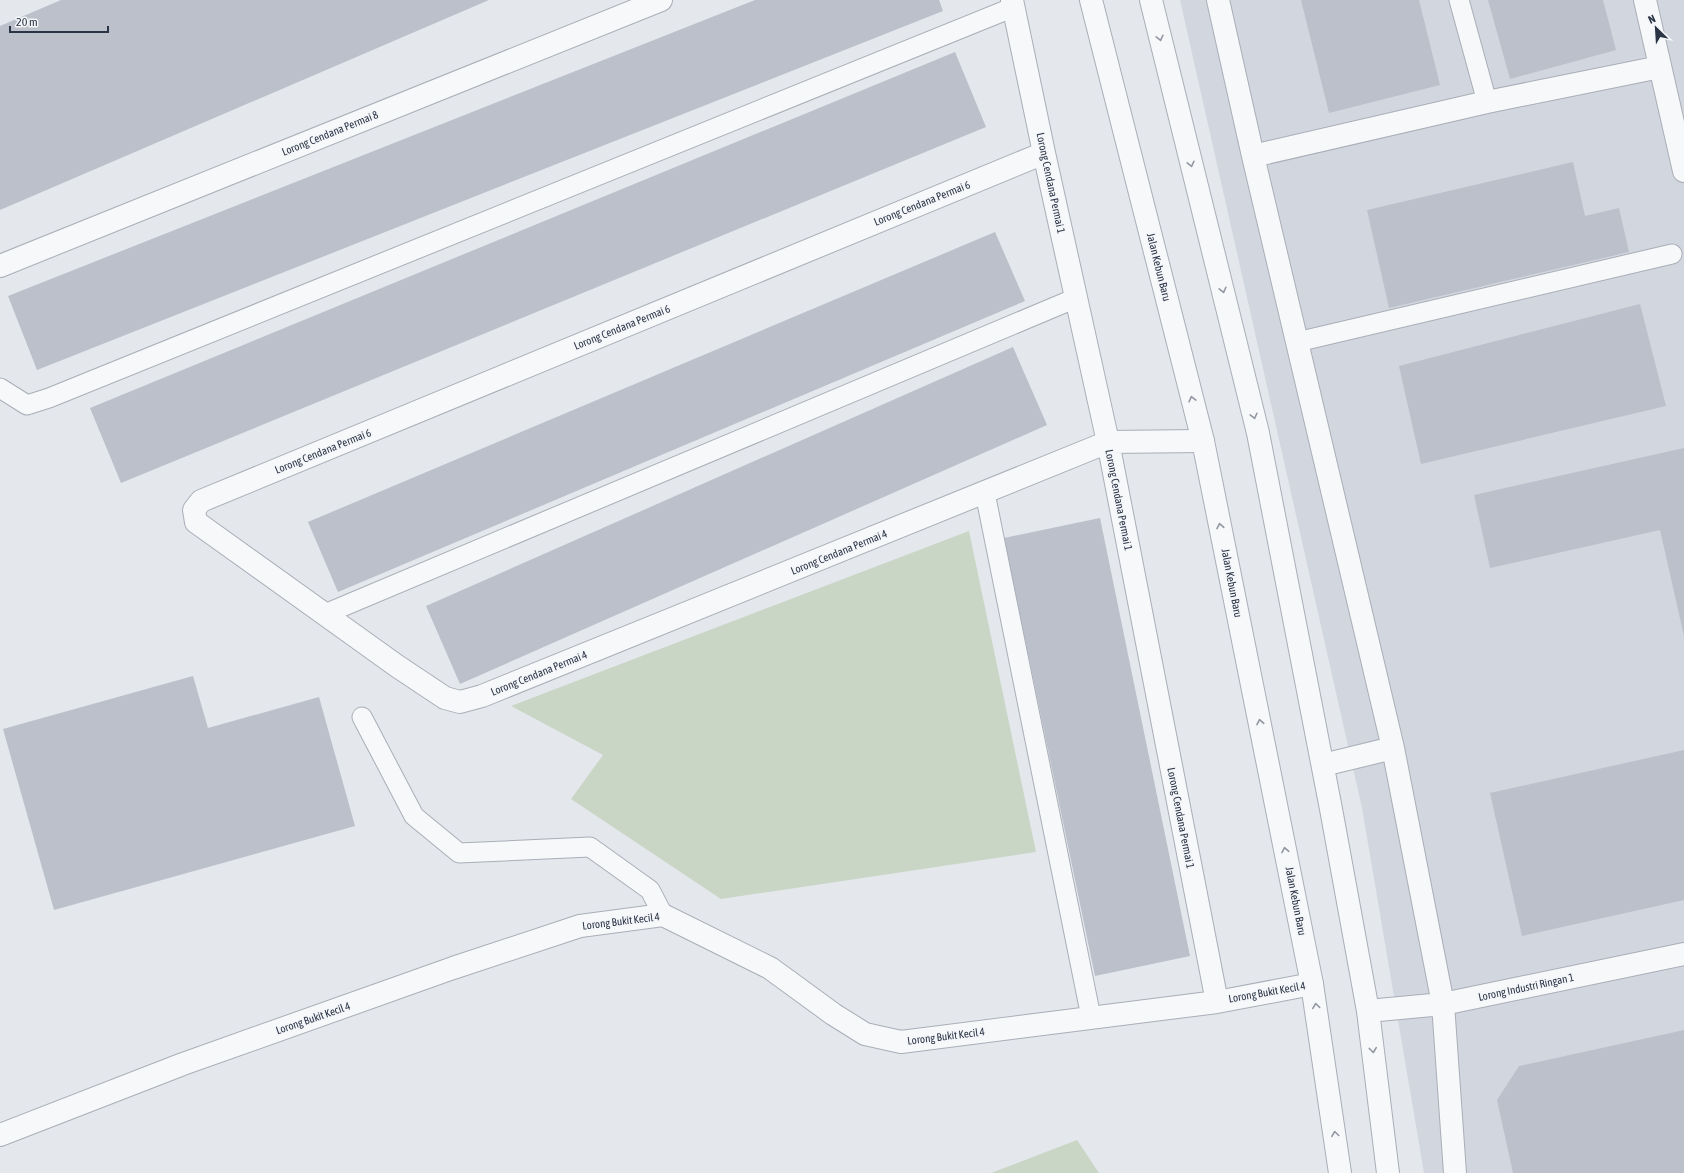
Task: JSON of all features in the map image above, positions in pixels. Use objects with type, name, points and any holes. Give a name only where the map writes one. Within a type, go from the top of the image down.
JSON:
[{"type":"street","name":"Lorong Cendana Permai 8","points":[[0,266],[661,0]]},
{"type":"street","name":"Jalan Kebun Baru","points":[[1091,0],[1203,441],[1312,984],[1340,1173]]},
{"type":"street","points":[[1151,0],[1258,433],[1323,765],[1368,1012],[1388,1173]]},
{"type":"street","points":[[1218,0],[1253,156],[1393,748],[1443,1004],[1455,1173]]},
{"type":"street","points":[[1644,0],[1684,171]]},
{"type":"street","name":"Lorong Cendana Permai 1","points":[[1013,4],[1044,153],[1108,442],[1217,1002]]},
{"type":"street","points":[[1253,156],[1487,102],[1660,67]]},
{"type":"street","name":"Lorong Cendana Permai 6","points":[[201,501],[1044,153]]},
{"type":"street","name":"Lorong Cendana Permai 4","points":[[201,501],[194,510],[196,522],[445,698],[460,702],[482,696],[1108,442],[1203,441]]},
{"type":"street","points":[[1323,765],[1393,748]]},
{"type":"street","name":"Lorong Bukit Kecil 4","points":[[0,1135],[183,1064],[580,926],[663,915],[770,968],[833,1014],[865,1034],[901,1042],[1217,1002],[1312,984]]},
{"type":"street","name":"Lorong Industri Ringan 1","points":[[1368,1012],[1443,1004],[1684,954]]},
{"type":"lane","points":[[1459,0],[1487,102]]},
{"type":"lane","points":[[0,388],[26,405],[49,398],[1013,4]]},
{"type":"lane","points":[[1297,342],[1672,254]]},
{"type":"lane","points":[[325,614],[1076,298]]},
{"type":"lane","points":[[985,493],[1091,1017]]},
{"type":"lane","points":[[362,717],[414,816],[459,853],[590,847],[650,890],[663,915]]},
{"type":"shaded area","points":[[1180,0],[1684,0],[1684,1173],[1424,1173],[1362,808]]},
{"type":"green space","points":[[969,531],[1036,852],[721,899],[571,799],[603,755],[511,706]]},
{"type":"green space","points":[[1077,1140],[1099,1173],[991,1173]]},
{"type":"building","points":[[61,0],[489,0],[0,210],[0,26]]},
{"type":"building","points":[[755,0],[939,0],[943,11],[37,370],[8,296]]},
{"type":"building","points":[[1301,0],[1419,0],[1440,85],[1329,113]]},
{"type":"building","points":[[1488,0],[1603,0],[1616,50],[1510,79]]},
{"type":"building","points":[[955,52],[986,127],[121,483],[90,408]]},
{"type":"building","points":[[1573,162],[1585,216],[1619,208],[1629,252],[1389,308],[1367,210]]},
{"type":"building","points":[[995,232],[1025,301],[338,592],[308,522]]},
{"type":"building","points":[[1640,304],[1666,406],[1421,464],[1399,366]]},
{"type":"building","points":[[1013,347],[1047,425],[460,684],[426,606]]},
{"type":"building","points":[[1684,448],[1684,636],[1660,530],[1490,568],[1474,495]]},
{"type":"building","points":[[1100,518],[1190,956],[1095,976],[1004,538]]},
{"type":"building","points":[[193,676],[208,728],[319,697],[355,826],[54,910],[3,729]]},
{"type":"building","points":[[1684,750],[1684,900],[1522,936],[1490,793]]},
{"type":"building","points":[[1684,1030],[1684,1173],[1513,1173],[1497,1100],[1519,1066]]}]
